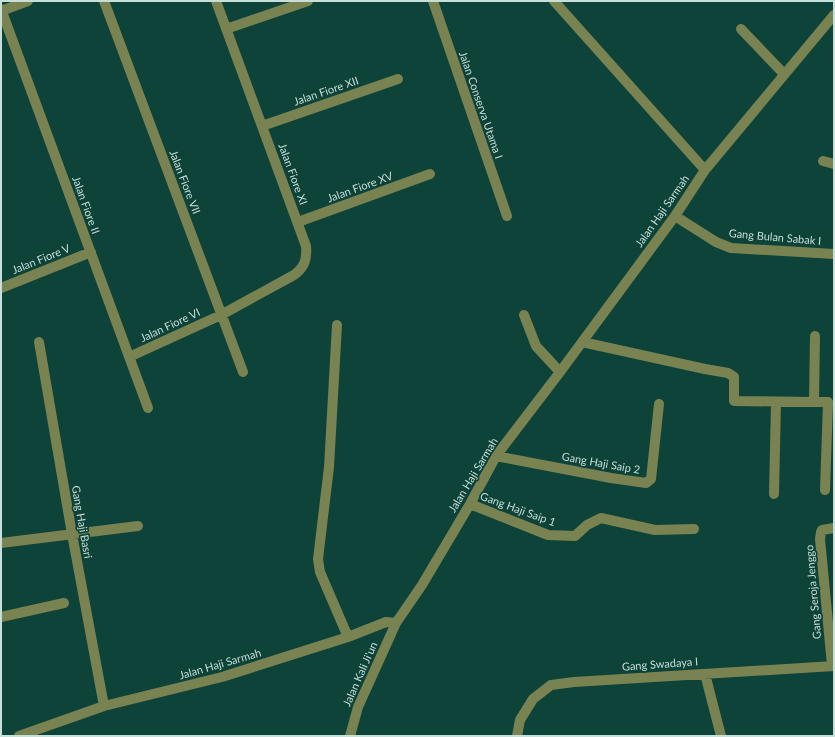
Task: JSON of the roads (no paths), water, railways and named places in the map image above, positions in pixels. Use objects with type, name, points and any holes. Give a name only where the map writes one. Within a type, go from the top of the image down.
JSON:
[{"type":"street","points":[[1,10],[28,1]]},
{"type":"street","name":"Jalan Fiore VII","points":[[104,1],[243,372]]},
{"type":"street","name":"Jalan Fiore XI","points":[[216,1],[298,222],[306,246],[307,256],[301,269],[294,274],[221,314]]},
{"type":"street","points":[[226,29],[308,1]]},
{"type":"street","name":"Jalan Conserva Utama I","points":[[433,1],[507,216]]},
{"type":"street","points":[[554,1],[705,170]]},
{"type":"street","name":"Jalan Fiore II","points":[[1,10],[148,408]]},
{"type":"street","name":"Jalan Haji Sarmah","points":[[19,736],[104,706],[222,677],[348,637],[386,622],[396,623],[422,585],[470,504],[496,456],[675,216],[705,170],[834,15]]},
{"type":"street","points":[[741,29],[784,74]]},
{"type":"street","name":"Jalan Fiore XII","points":[[262,126],[398,79]]},
{"type":"street","points":[[822,161],[834,164]]},
{"type":"street","name":"Jalan Fiore XV","points":[[298,222],[430,174]]},
{"type":"street","name":"Gang Bulan Sabak I","points":[[675,216],[716,242],[731,248],[834,254]]},
{"type":"street","name":"Jalan Fiore V","points":[[1,288],[91,252]]},
{"type":"street","name":"Jalan Fiore VI","points":[[129,357],[221,314]]},
{"type":"street","points":[[524,315],[536,346],[560,372]]},
{"type":"street","points":[[337,325],[329,467],[318,559],[320,572],[348,637]]},
{"type":"street","points":[[814,402],[815,336]]},
{"type":"street","name":"Gang Haji Basri","points":[[39,342],[72,534],[104,706]]},
{"type":"street","points":[[582,342],[728,373],[734,377],[734,401],[828,402],[825,490]]},
{"type":"street","points":[[774,494],[776,402]]},
{"type":"street","name":"Gang Haji Saip 2","points":[[496,456],[611,478],[646,483],[651,479],[659,404]]},
{"type":"street","name":"Gang Haji Saip 1","points":[[470,504],[548,535],[575,536],[587,525],[602,518],[655,530],[694,529]]},
{"type":"street","points":[[1,543],[138,526]]},
{"type":"street","name":"Gang Seroja Jenggo","points":[[833,665],[820,539],[822,530],[834,528]]},
{"type":"street","points":[[1,616],[64,603]]},
{"type":"street","name":"Jalan Kali Ji'un","points":[[350,736],[358,706],[396,623]]},
{"type":"street","name":"Gang Swadaya I","points":[[517,736],[520,720],[534,699],[551,685],[574,682],[833,665]]},
{"type":"street","points":[[705,674],[721,736]]}]
